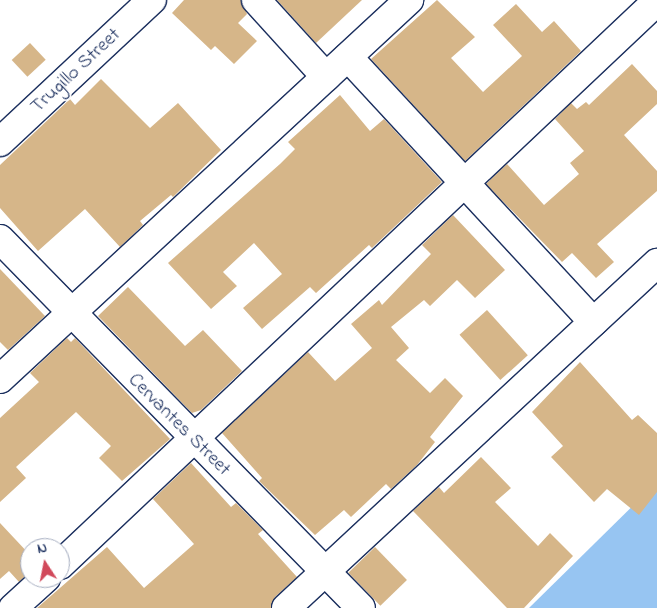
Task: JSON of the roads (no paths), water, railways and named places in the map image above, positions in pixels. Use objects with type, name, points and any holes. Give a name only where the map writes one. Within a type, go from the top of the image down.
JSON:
[{"type":"street","name":"Trugillo Street","points":[[0,142],[152,0]]},
{"type":"street","points":[[256,0],[326,77]]},
{"type":"street","points":[[0,379],[409,0]]},
{"type":"street","points":[[70,556],[195,441],[657,0]]},
{"type":"street","points":[[348,57],[593,322]]},
{"type":"street","name":"Cervantes Street","points":[[0,239],[68,314],[361,608]]},
{"type":"street","points":[[286,608],[657,263]]},
{"type":"street","points":[[13,608],[35,588]]},
{"type":"water","points":[[657,482],[657,608],[529,608]]}]
